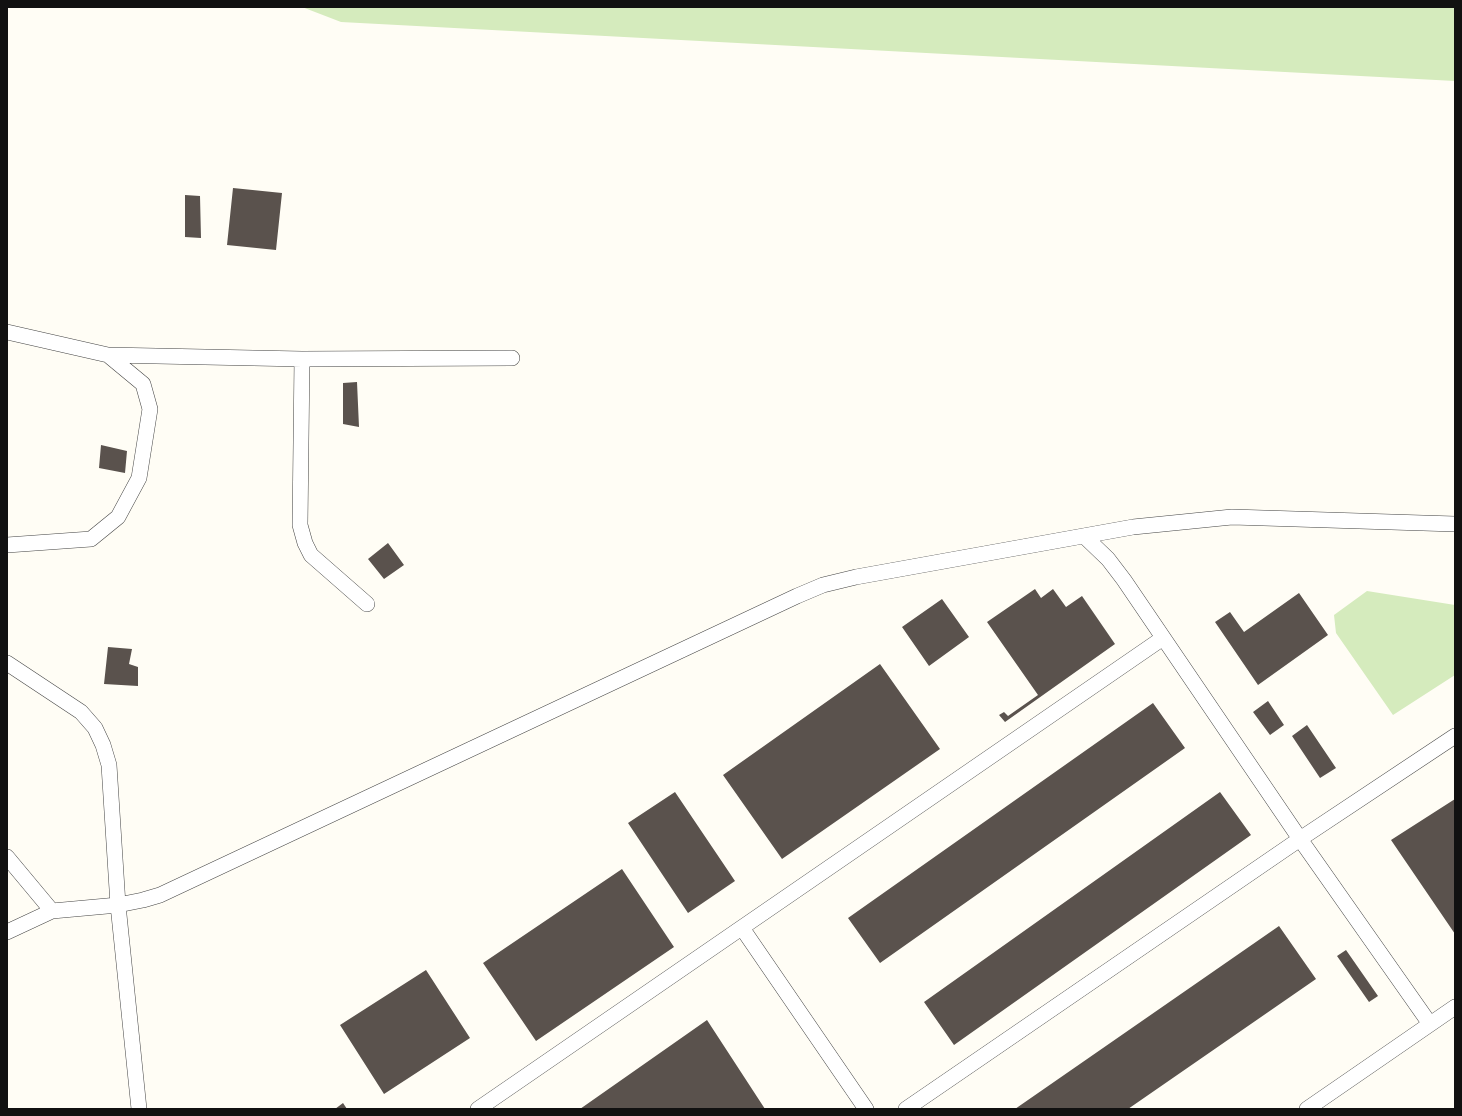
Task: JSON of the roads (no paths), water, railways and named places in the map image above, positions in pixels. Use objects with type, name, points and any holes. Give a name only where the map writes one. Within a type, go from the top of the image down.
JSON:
[{"type":"lane","points":[[7,332],[108,355],[302,359],[512,358]]},
{"type":"lane","points":[[7,545],[91,539],[118,517],[140,478],[150,410],[143,384],[108,355]]},
{"type":"lane","points":[[302,359],[300,524],[304,544],[311,555],[367,604]]},
{"type":"lane","points":[[7,932],[52,911],[118,905],[160,895],[823,585],[856,577],[1133,527],[1232,517],[1455,524]]},
{"type":"lane","points":[[1084,536],[1108,559],[1124,580],[1300,839],[1430,1024]]},
{"type":"lane","points":[[478,1109],[1163,638]]},
{"type":"lane","points":[[7,663],[81,712],[94,728],[103,745],[109,765],[118,905],[139,1109]]},
{"type":"lane","points":[[906,1109],[1300,839],[1455,736]]},
{"type":"lane","points":[[7,857],[52,911]]},
{"type":"lane","points":[[742,928],[866,1109]]},
{"type":"lane","points":[[1307,1109],[1455,1007]]}]
